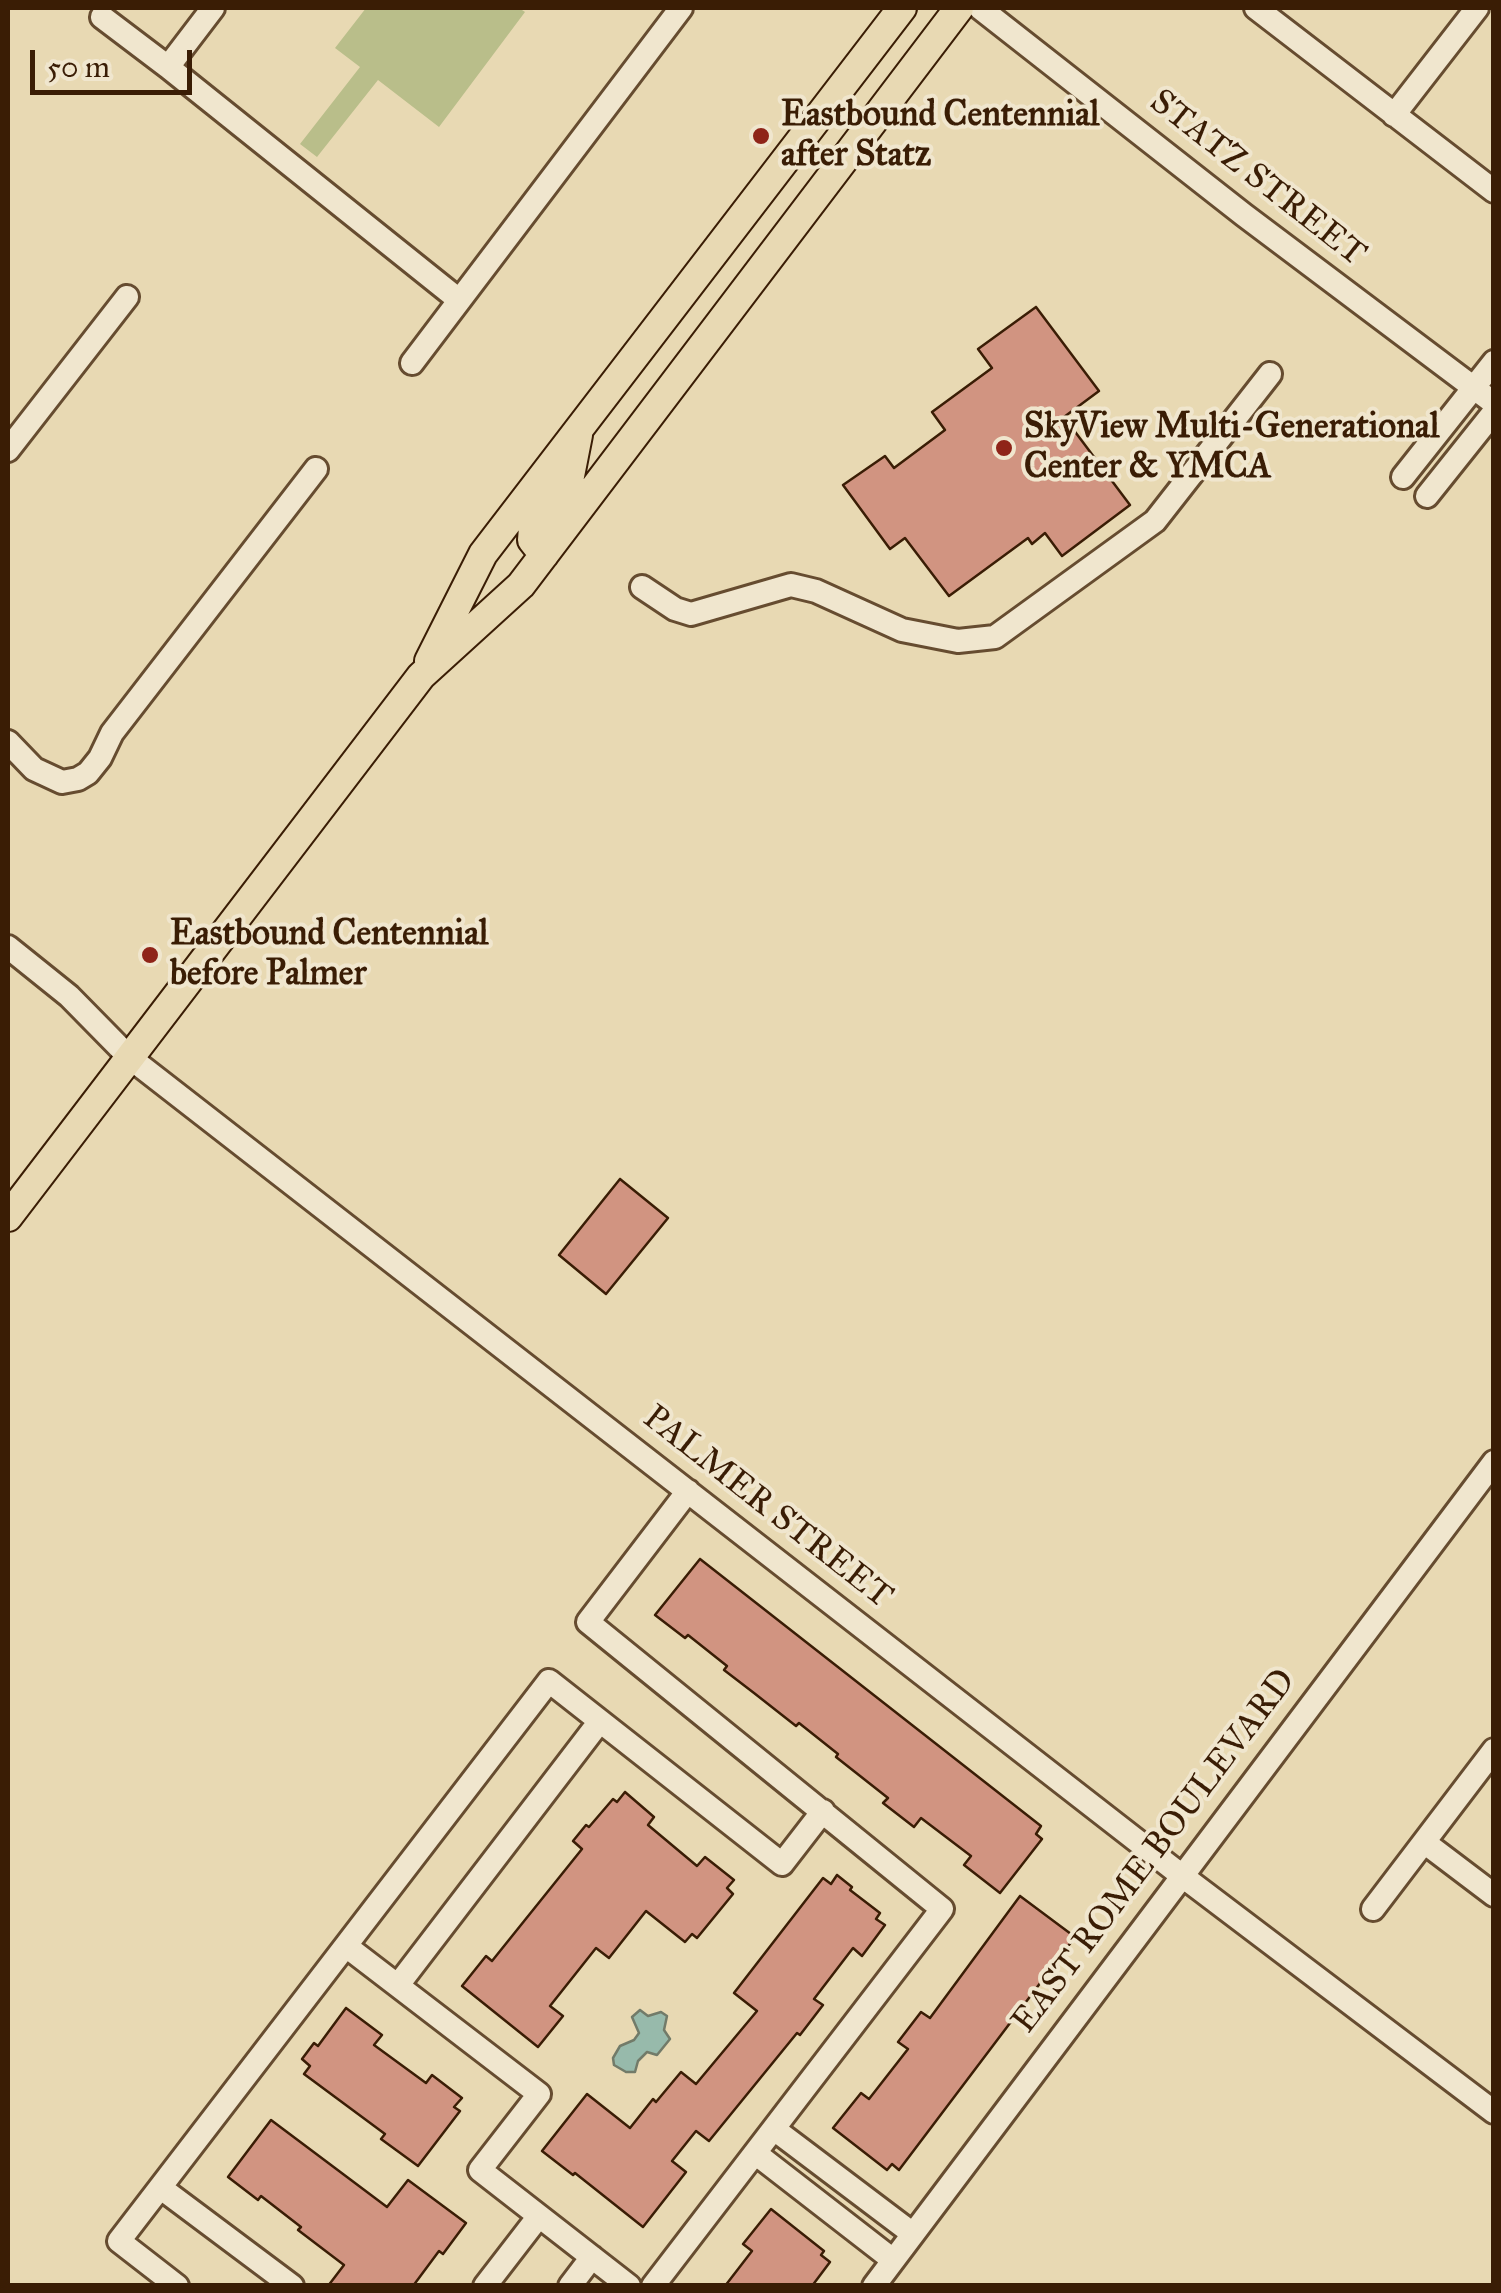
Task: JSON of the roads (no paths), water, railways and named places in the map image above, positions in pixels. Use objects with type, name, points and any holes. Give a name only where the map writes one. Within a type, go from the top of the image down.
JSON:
[{"type":"main road","points":[[8,1217],[421,676],[484,554],[902,8]]},
{"type":"main road","points":[[421,676],[521,585],[959,8]]},
{"type":"main road","points":[[544,554],[532,540],[533,528],[568,480],[580,428]]},
{"type":"street","points":[[168,66],[213,8]]},
{"type":"street","points":[[412,363],[681,8]]},
{"type":"street","name":"STATZ STREET","points":[[980,8],[1244,215],[1494,403]]},
{"type":"street","points":[[1256,8],[1494,191]]},
{"type":"street","points":[[1394,115],[1478,8]]},
{"type":"street","points":[[102,17],[459,300]]},
{"type":"street","points":[[8,450],[127,297]]},
{"type":"street","points":[[1403,477],[1494,362]]},
{"type":"street","points":[[642,587],[675,609],[691,614],[791,585],[816,591],[902,630],[958,641],[996,638],[1155,520],[1270,374]]},
{"type":"street","points":[[1427,496],[1494,412]]},
{"type":"street","points":[[8,742],[34,769],[62,782],[88,773],[112,733],[316,469]]},
{"type":"street","name":"PALMER STREET","points":[[8,946],[69,996],[129,1057],[1181,1875],[1494,2112]]},
{"type":"street","name":"EAST ROME BOULEVARD","points":[[874,2286],[1494,1462]]},
{"type":"street","points":[[653,2286],[942,1908],[588,1622],[688,1492]]},
{"type":"street","points":[[177,2286],[119,2241],[548,1680],[782,1864],[823,1811]]},
{"type":"street","points":[[398,1985],[600,1721]]},
{"type":"street","points":[[1372,1909],[1494,1750]]},
{"type":"street","points":[[1424,1842],[1494,1894]]},
{"type":"street","points":[[346,1946],[539,2094],[480,2170],[629,2286]]},
{"type":"street","points":[[774,2129],[913,2234]]},
{"type":"street","points":[[755,2154],[893,2260]]},
{"type":"street","points":[[160,2188],[292,2286]]},
{"type":"street","points":[[485,2286],[539,2216]]},
{"type":"street","points":[[570,2286],[592,2257]]},
{"type":"place","name":"Eastbound Centennial after Statz","points":[[761,136]]},
{"type":"place","name":"SkyView Multi-Generational Center & YMCA","points":[[1004,448]]},
{"type":"place","name":"Eastbound Centennial before Palmer","points":[[150,955]]}]
